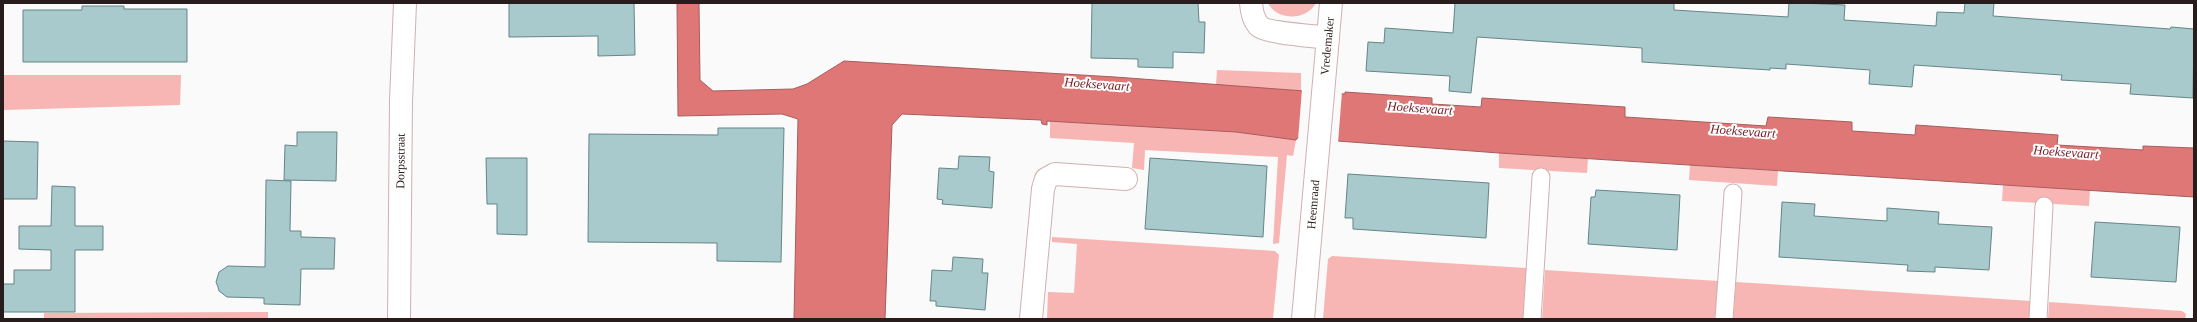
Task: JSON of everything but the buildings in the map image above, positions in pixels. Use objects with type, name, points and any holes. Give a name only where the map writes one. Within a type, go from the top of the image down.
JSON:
[{"type":"street","name":"Dorpsstraat","points":[[399,319],[401,100],[405,3]]},
{"type":"street","points":[[1251,3],[1253,18],[1260,28],[1328,38]]},
{"type":"street","name":"Vredemaker","points":[[1323,90],[1331,3]]},
{"type":"street","name":"Heemraad","points":[[1303,319],[1323,90]]},
{"type":"street","points":[[1032,319],[1043,189],[1046,179],[1055,174],[1126,180]]},
{"type":"lane","points":[[1532,319],[1541,177]]},
{"type":"lane","points":[[1724,319],[1733,193]]},
{"type":"lane","points":[[2038,319],[2044,206]]},
{"type":"shaded area","points":[[1268,3],[1316,3],[1306,13],[1299,16],[1285,16],[1272,9]]},
{"type":"shaded area","points":[[1217,70],[1301,73],[1301,91],[1216,85]]},
{"type":"shaded area","points":[[3,75],[181,75],[180,105],[3,110]]},
{"type":"shaded area","points":[[1050,121],[1236,132],[1296,140],[1293,156],[1287,155],[1279,243],[1273,244],[1278,157],[1145,150],[1144,170],[1132,168],[1134,143],[1050,138]]},
{"type":"shaded area","points":[[1499,153],[1588,159],[1587,173],[1499,168]]},
{"type":"shaded area","points":[[1690,165],[1778,171],[1777,186],[1689,180]]},
{"type":"shaded area","points":[[2003,185],[2090,190],[2089,206],[2002,201]]},
{"type":"shaded area","points":[[1052,237],[1275,251],[1279,255],[1273,319],[1047,319],[1048,292],[1074,293],[1077,244],[1052,242]]},
{"type":"shaded area","points":[[1332,256],[1527,268],[1524,319],[1323,319],[1328,259]]},
{"type":"shaded area","points":[[1545,270],[1718,281],[1715,319],[1542,319]]},
{"type":"shaded area","points":[[1736,282],[2031,301],[2030,319],[1733,319]]},
{"type":"shaded area","points":[[2049,302],[2182,311],[2186,314],[2185,319],[2048,319]]},
{"type":"shaded area","points":[[268,312],[268,319],[44,319],[44,313]]},
{"type":"water","name":"Hoeksevaart","points":[[677,3],[699,3],[700,80],[713,91],[793,89],[807,84],[844,61],[1115,77],[1345,94],[1345,92],[1432,98],[1432,104],[1481,107],[1482,98],[1625,107],[1625,117],[1766,126],[1768,117],[1852,122],[1852,131],[1915,135],[1916,125],[2058,135],[2057,145],[2143,150],[2143,146],[2194,148],[2194,197],[1499,153],[1297,138],[1296,140],[1236,132],[1047,121],[1047,125],[1042,124],[1041,120],[902,114],[892,125],[885,319],[794,319],[798,119],[782,114],[678,116]]},
{"type":"pier","points":[[1302,89],[1342,92],[1338,143],[1298,140]]}]
